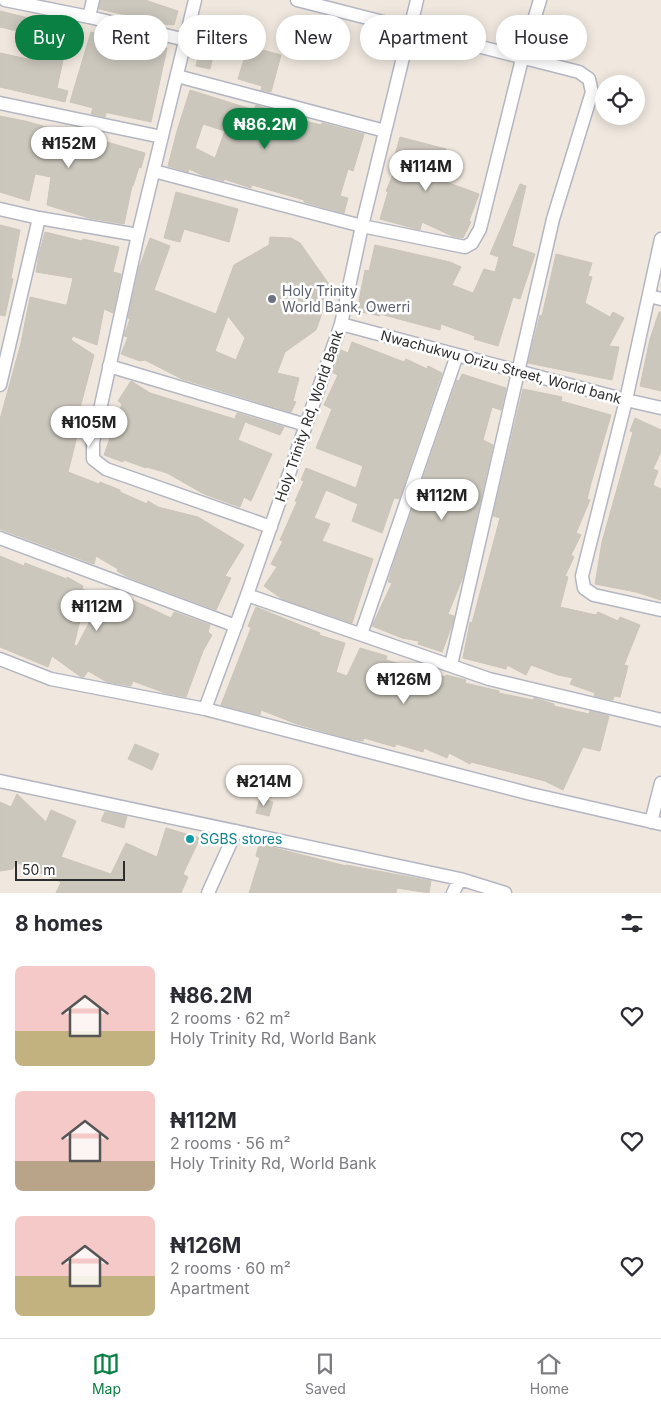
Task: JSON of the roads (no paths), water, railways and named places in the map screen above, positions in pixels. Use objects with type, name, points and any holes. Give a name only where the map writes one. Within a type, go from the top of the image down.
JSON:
[{"type":"street","points":[[5,0],[89,16],[178,38]]},
{"type":"street","points":[[89,16],[93,0]]},
{"type":"street","points":[[192,15],[196,0]]},
{"type":"street","points":[[297,0],[360,17]]},
{"type":"street","name":"Holy Trinity Rd, World Bank","points":[[414,15],[417,0]]},
{"type":"street","points":[[535,15],[540,0]]},
{"type":"street","points":[[181,60],[138,235],[109,366],[93,442],[93,459],[106,469],[271,527]]},
{"type":"street","name":"Holy Trinity Rd, World Bank","points":[[205,709],[247,596],[341,324],[362,226],[403,60]]},
{"type":"street","points":[[154,171],[362,226],[465,247],[472,243],[480,229],[522,60]]},
{"type":"street","points":[[451,665],[554,219],[592,92],[589,79],[579,72],[526,60]]},
{"type":"street","points":[[177,76],[385,131]]},
{"type":"street","points":[[0,103],[162,137]]},
{"type":"street","points":[[0,209],[138,235]]},
{"type":"street","points":[[0,385],[40,218]]},
{"type":"street","points":[[661,239],[655,297],[626,400],[582,576],[584,588],[594,595],[661,610]]},
{"type":"street","name":"Nwachukwu Orizu Street, World bank","points":[[341,324],[661,408]]},
{"type":"street","points":[[361,634],[457,355]]},
{"type":"street","points":[[109,366],[306,425]]},
{"type":"street","points":[[0,538],[236,626]]},
{"type":"street","points":[[247,596],[489,679],[661,720]]},
{"type":"street","points":[[0,659],[51,679],[205,709],[531,794],[656,823],[661,783]]},
{"type":"street","points":[[0,781],[460,879],[504,893]]},
{"type":"street","points":[[208,893],[236,831]]},
{"type":"street","points":[[453,893],[460,879]]},
{"type":"place","name":"Holy Trinity World Bank, Owerri","points":[[272,299]]},
{"type":"place","name":"SGBS stores","points":[[190,839]]}]
